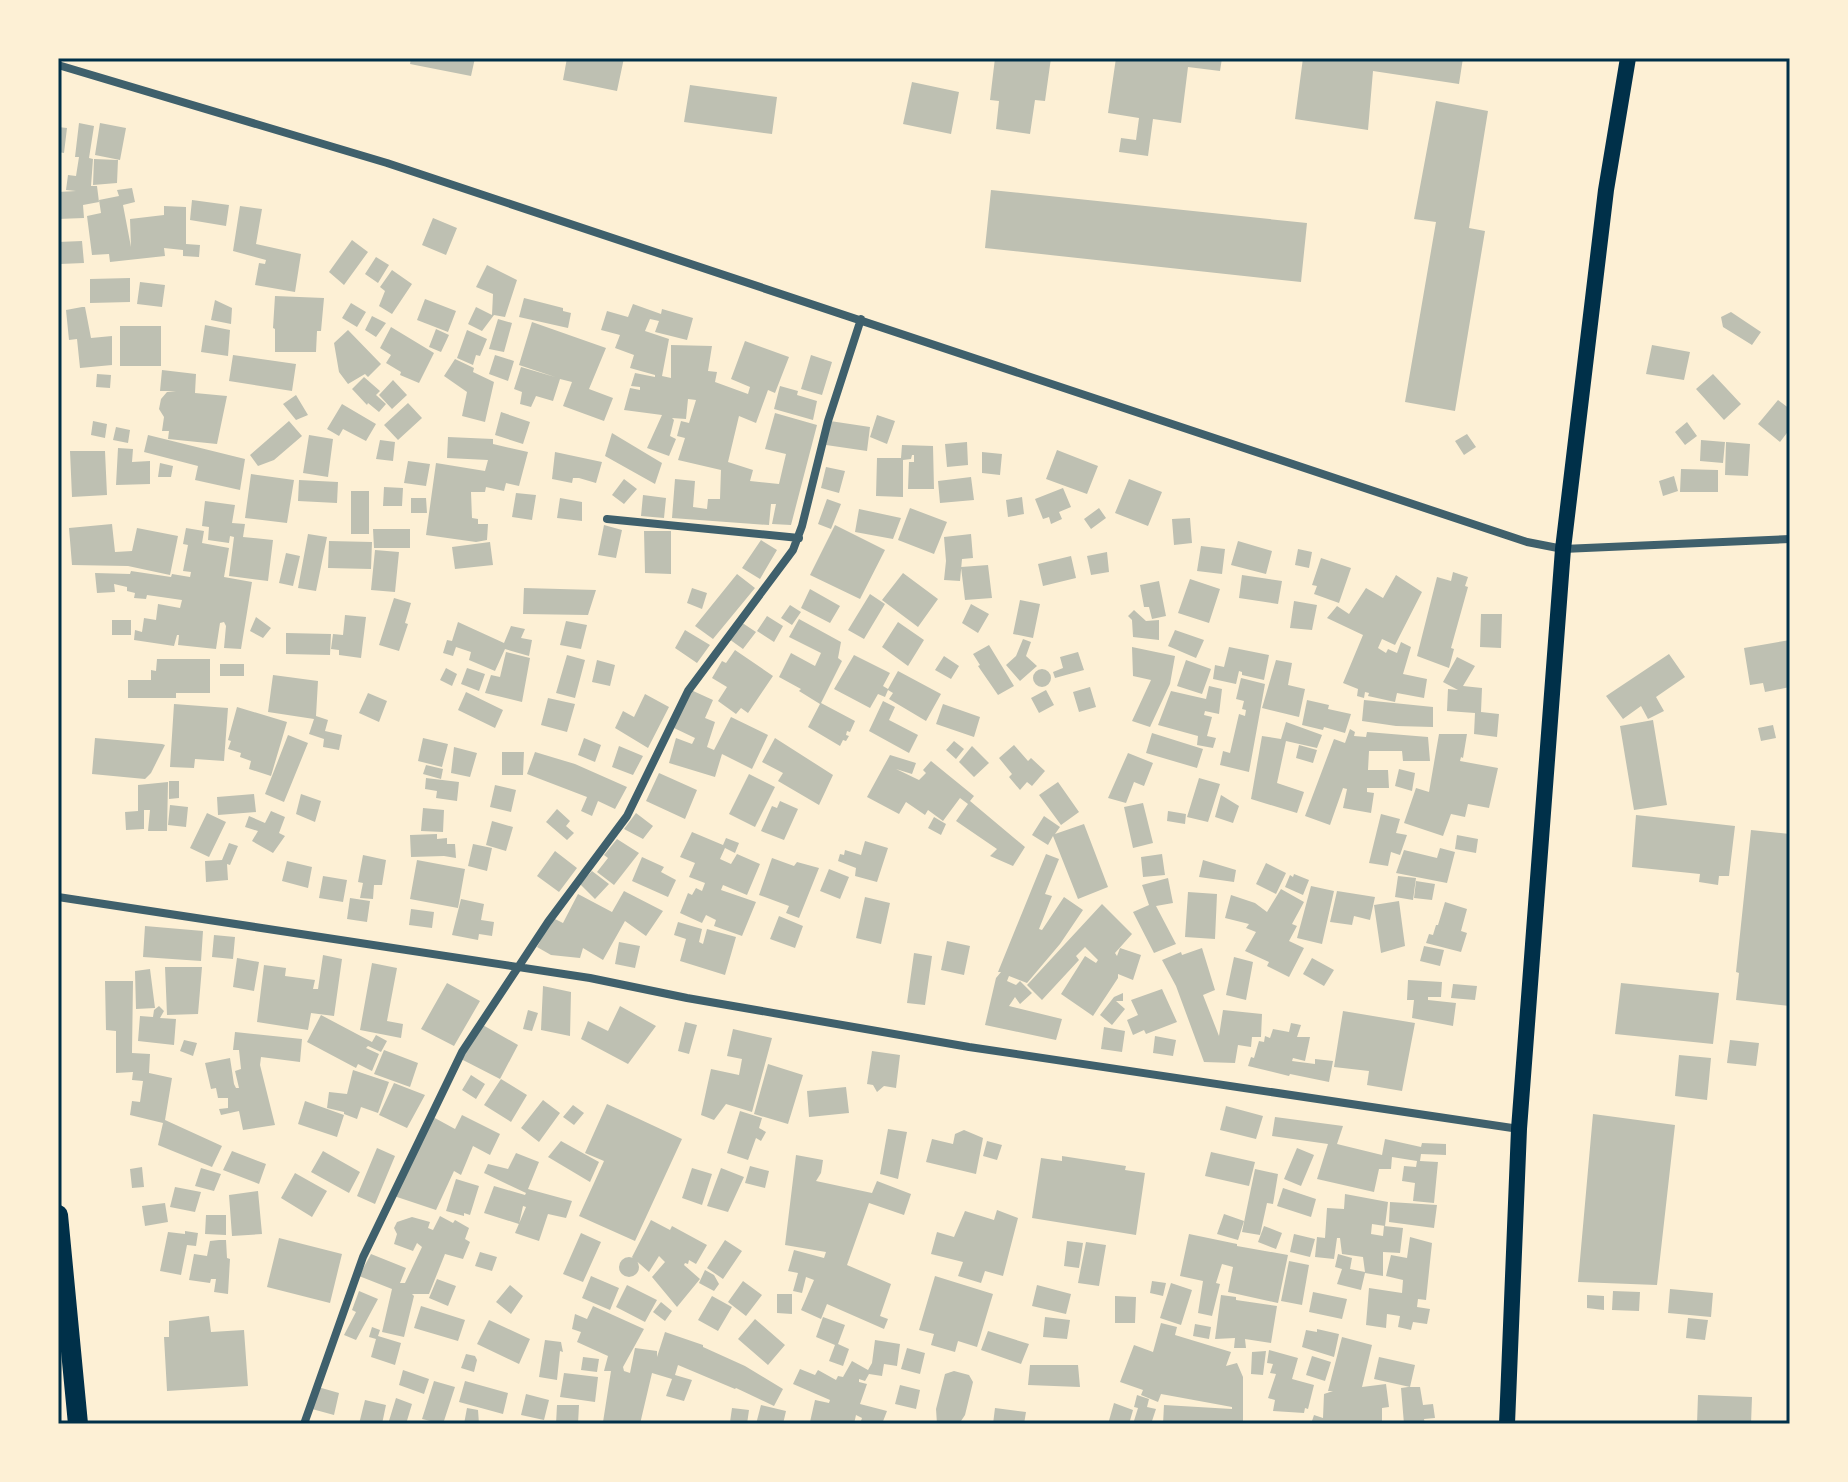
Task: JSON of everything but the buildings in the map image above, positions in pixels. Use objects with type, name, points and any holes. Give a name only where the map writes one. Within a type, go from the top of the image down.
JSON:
[{"type":"main road","points":[[1507,1424],[1519,1129],[1563,549],[1606,190],[1628,58]]},
{"type":"main road","points":[[58,1215],[78,1424]]},
{"type":"street","points":[[58,65],[387,163],[1527,542],[1563,549],[1790,539]]},
{"type":"street","points":[[304,1424],[371,1240],[462,1052],[518,966],[635,802],[688,691],[793,550],[799,538],[828,421],[861,319]]},
{"type":"street","points":[[607,519],[799,538]]},
{"type":"street","points":[[58,897],[518,966],[969,1047],[1519,1129]]}]
